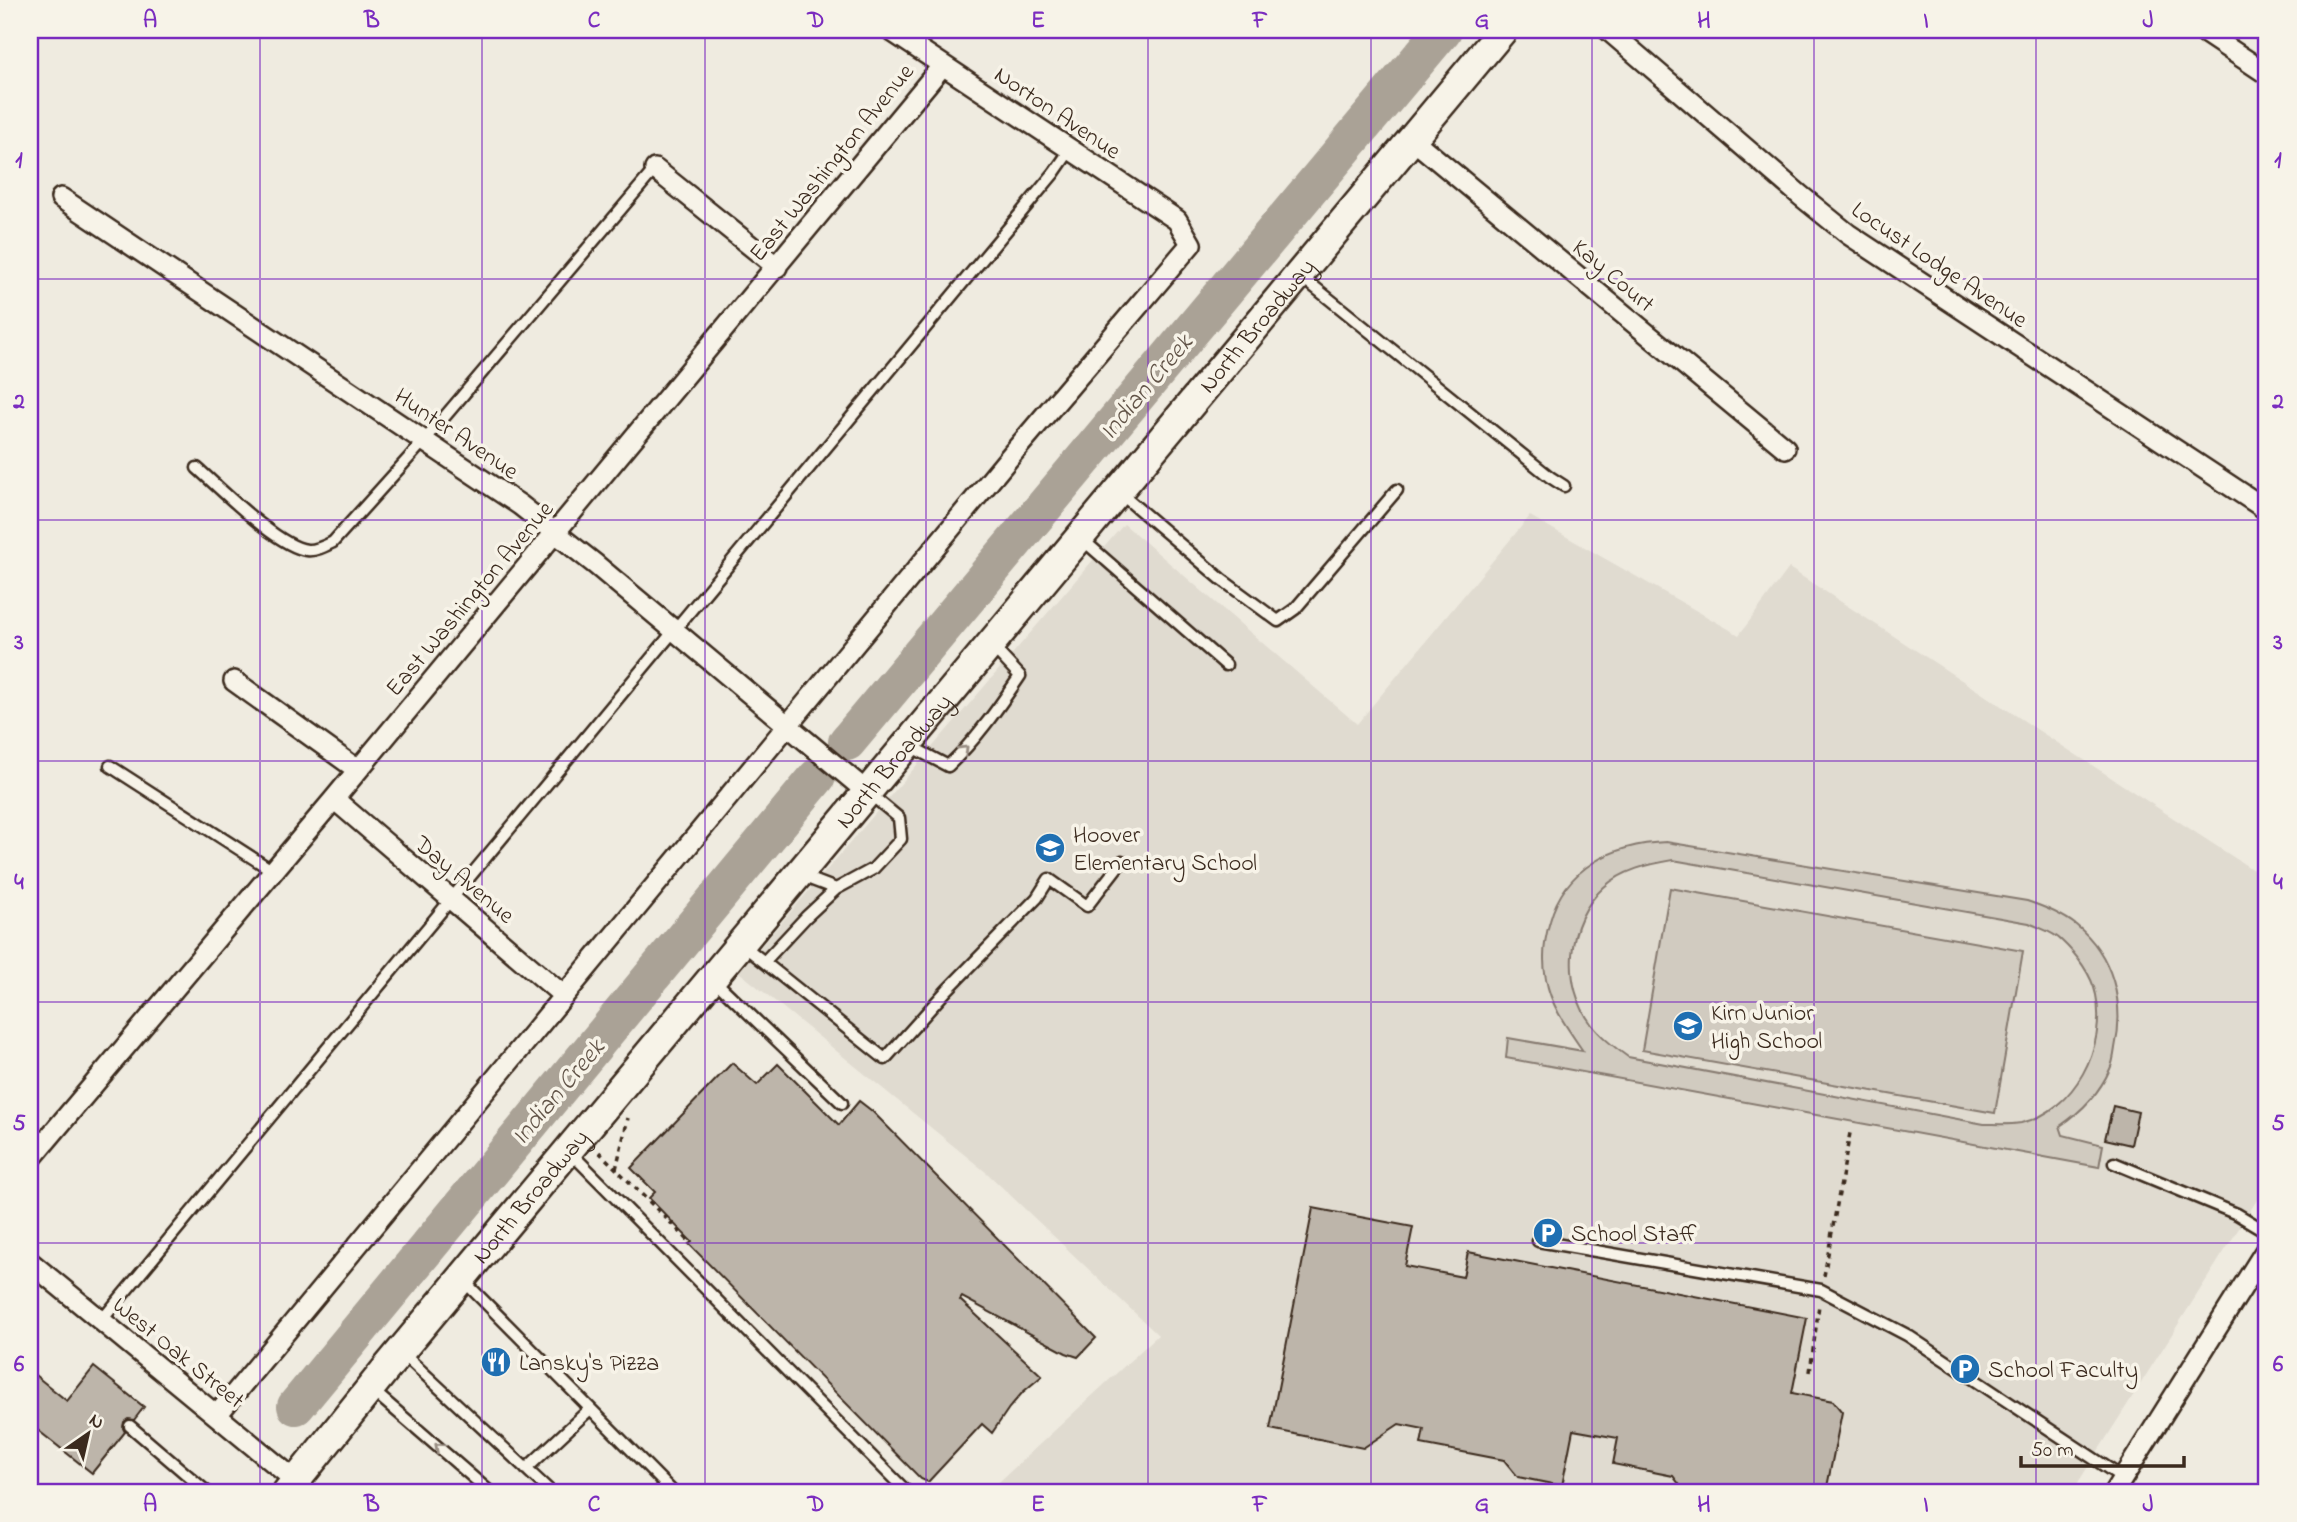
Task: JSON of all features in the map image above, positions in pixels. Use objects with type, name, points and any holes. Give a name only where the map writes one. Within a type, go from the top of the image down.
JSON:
[{"type":"main road","name":"North Broadway","points":[[296,1489],[370,1388],[461,1278],[1503,30]]},
{"type":"street","name":"Norton Avenue","points":[[787,725],[1191,244],[1177,220],[890,30]]},
{"type":"street","name":"Locust Lodge Avenue","points":[[1608,30],[1801,197],[1848,234],[2267,510]]},
{"type":"street","points":[[2201,30],[2267,74]]},
{"type":"street","name":"East Washington Avenue","points":[[30,1160],[334,799],[943,65]]},
{"type":"street","name":"Kay Court","points":[[1412,139],[1784,448]]},
{"type":"street","points":[[655,169],[776,267]]},
{"type":"street","name":"Hunter Avenue","points":[[61,198],[498,489],[674,630],[867,792]]},
{"type":"street","points":[[234,681],[358,770]]},
{"type":"street","points":[[217,1415],[787,725]]},
{"type":"street","name":"Day Avenue","points":[[334,799],[564,996]]},
{"type":"street","points":[[2119,1485],[2267,1248]]},
{"type":"street","name":"West Oak Street","points":[[30,1262],[217,1415],[296,1489]]},
{"type":"lane","points":[[101,1321],[904,356],[1070,150]]},
{"type":"lane","points":[[197,468],[275,536],[307,550],[333,542],[424,440],[655,169]]},
{"type":"lane","points":[[1299,274],[1564,486]]},
{"type":"lane","points":[[1118,491],[1221,579],[1278,621],[1294,609],[1397,490]]},
{"type":"lane","points":[[1079,537],[1226,665]]},
{"type":"lane","points":[[907,744],[948,766],[969,746],[995,714],[1020,676],[990,644]]},
{"type":"lane","points":[[110,766],[273,871]]},
{"type":"lane","points":[[764,962],[836,889],[873,869],[901,839],[899,818],[867,792]]},
{"type":"lane","points":[[740,944],[886,1059],[947,990],[1037,898],[1049,879],[1087,906],[1122,861]]},
{"type":"lane","points":[[798,874],[836,889]]},
{"type":"lane","points":[[712,978],[842,1103]]},
{"type":"lane","points":[[568,1151],[907,1492]]},
{"type":"lane","points":[[2114,1163],[2237,1214],[2267,1232]]},
{"type":"lane","points":[[1538,1241],[1821,1290],[1907,1335],[2119,1485]]},
{"type":"lane","points":[[461,1278],[673,1492]]},
{"type":"lane","points":[[400,1352],[551,1492]]},
{"type":"lane","points":[[370,1388],[490,1492]]},
{"type":"lane","points":[[526,1469],[590,1409]]},
{"type":"lane","points":[[130,1426],[207,1492]]},
{"type":"path","points":[[616,1169],[629,1113]]},
{"type":"path","points":[[1810,1372],[1821,1290],[1850,1133]]},
{"type":"path","points":[[598,1151],[689,1241]]},
{"type":"shaded area","name":"Kirn Junior High School","points":[[1530,516],[1739,635],[1789,568],[2267,879],[2267,1184],[2072,1492],[988,1492],[1158,1335],[987,1173],[739,972],[1124,524],[1357,724]]},
{"type":"shaded area","points":[[1666,842],[2027,901],[2071,921],[2089,937],[2099,951],[2107,965],[2117,997],[2118,1031],[2111,1067],[2089,1101],[2060,1126],[2063,1135],[2103,1145],[2099,1167],[1506,1058],[1508,1038],[1583,1051],[1561,1017],[1548,989],[1544,957],[1550,921],[1567,886],[1580,873],[1610,854]],"holes":[[[1673,860],[2029,923],[2059,938],[2087,973],[2096,995],[2097,1035],[2083,1074],[2071,1091],[2057,1105],[2040,1116],[2016,1124],[1984,1124],[1628,1057],[1592,1025],[1575,991],[1572,973],[1575,935],[1591,901],[1619,876]]]},
{"type":"shaded area","points":[[1670,888],[2023,951],[1995,1113],[1642,1050]]},
{"type":"building","points":[[732,1063],[757,1085],[778,1064],[839,1125],[859,1101],[872,1111],[1096,1338],[1078,1357],[962,1297],[960,1300],[1042,1376],[1023,1392],[992,1433],[982,1424],[928,1482],[921,1479],[689,1244],[692,1242],[649,1198],[655,1192],[631,1168]]},
{"type":"building","points":[[2113,1106],[2138,1112],[2131,1145],[2105,1139]]},
{"type":"building","points":[[1313,1208],[1413,1227],[1405,1266],[1463,1277],[1468,1252],[1807,1318],[1792,1393],[1833,1401],[1842,1412],[1826,1492],[1685,1492],[1673,1476],[1613,1464],[1618,1438],[1573,1430],[1562,1486],[1518,1477],[1504,1460],[1421,1444],[1424,1429],[1399,1424],[1363,1448],[1270,1429]]},
{"type":"building","points":[[94,1367],[144,1407],[134,1420],[128,1419],[124,1422],[125,1432],[92,1473],[30,1424],[30,1371],[67,1401]]},
{"type":"waterway","name":"Indian Creek","points":[[847,742],[1443,30]]},
{"type":"waterway","name":"Indian Creek","points":[[296,1406],[817,777]]},
{"type":"place","name":"Hoover Elementary School","points":[[1050,848]]},
{"type":"place","name":"Kirn Junior High School","points":[[1688,1026]]},
{"type":"place","name":"School Staff","points":[[1548,1233]]},
{"type":"place","name":"Lansky's Pizza","points":[[496,1362]]},
{"type":"place","name":"School Faculty","points":[[1965,1369]]}]
